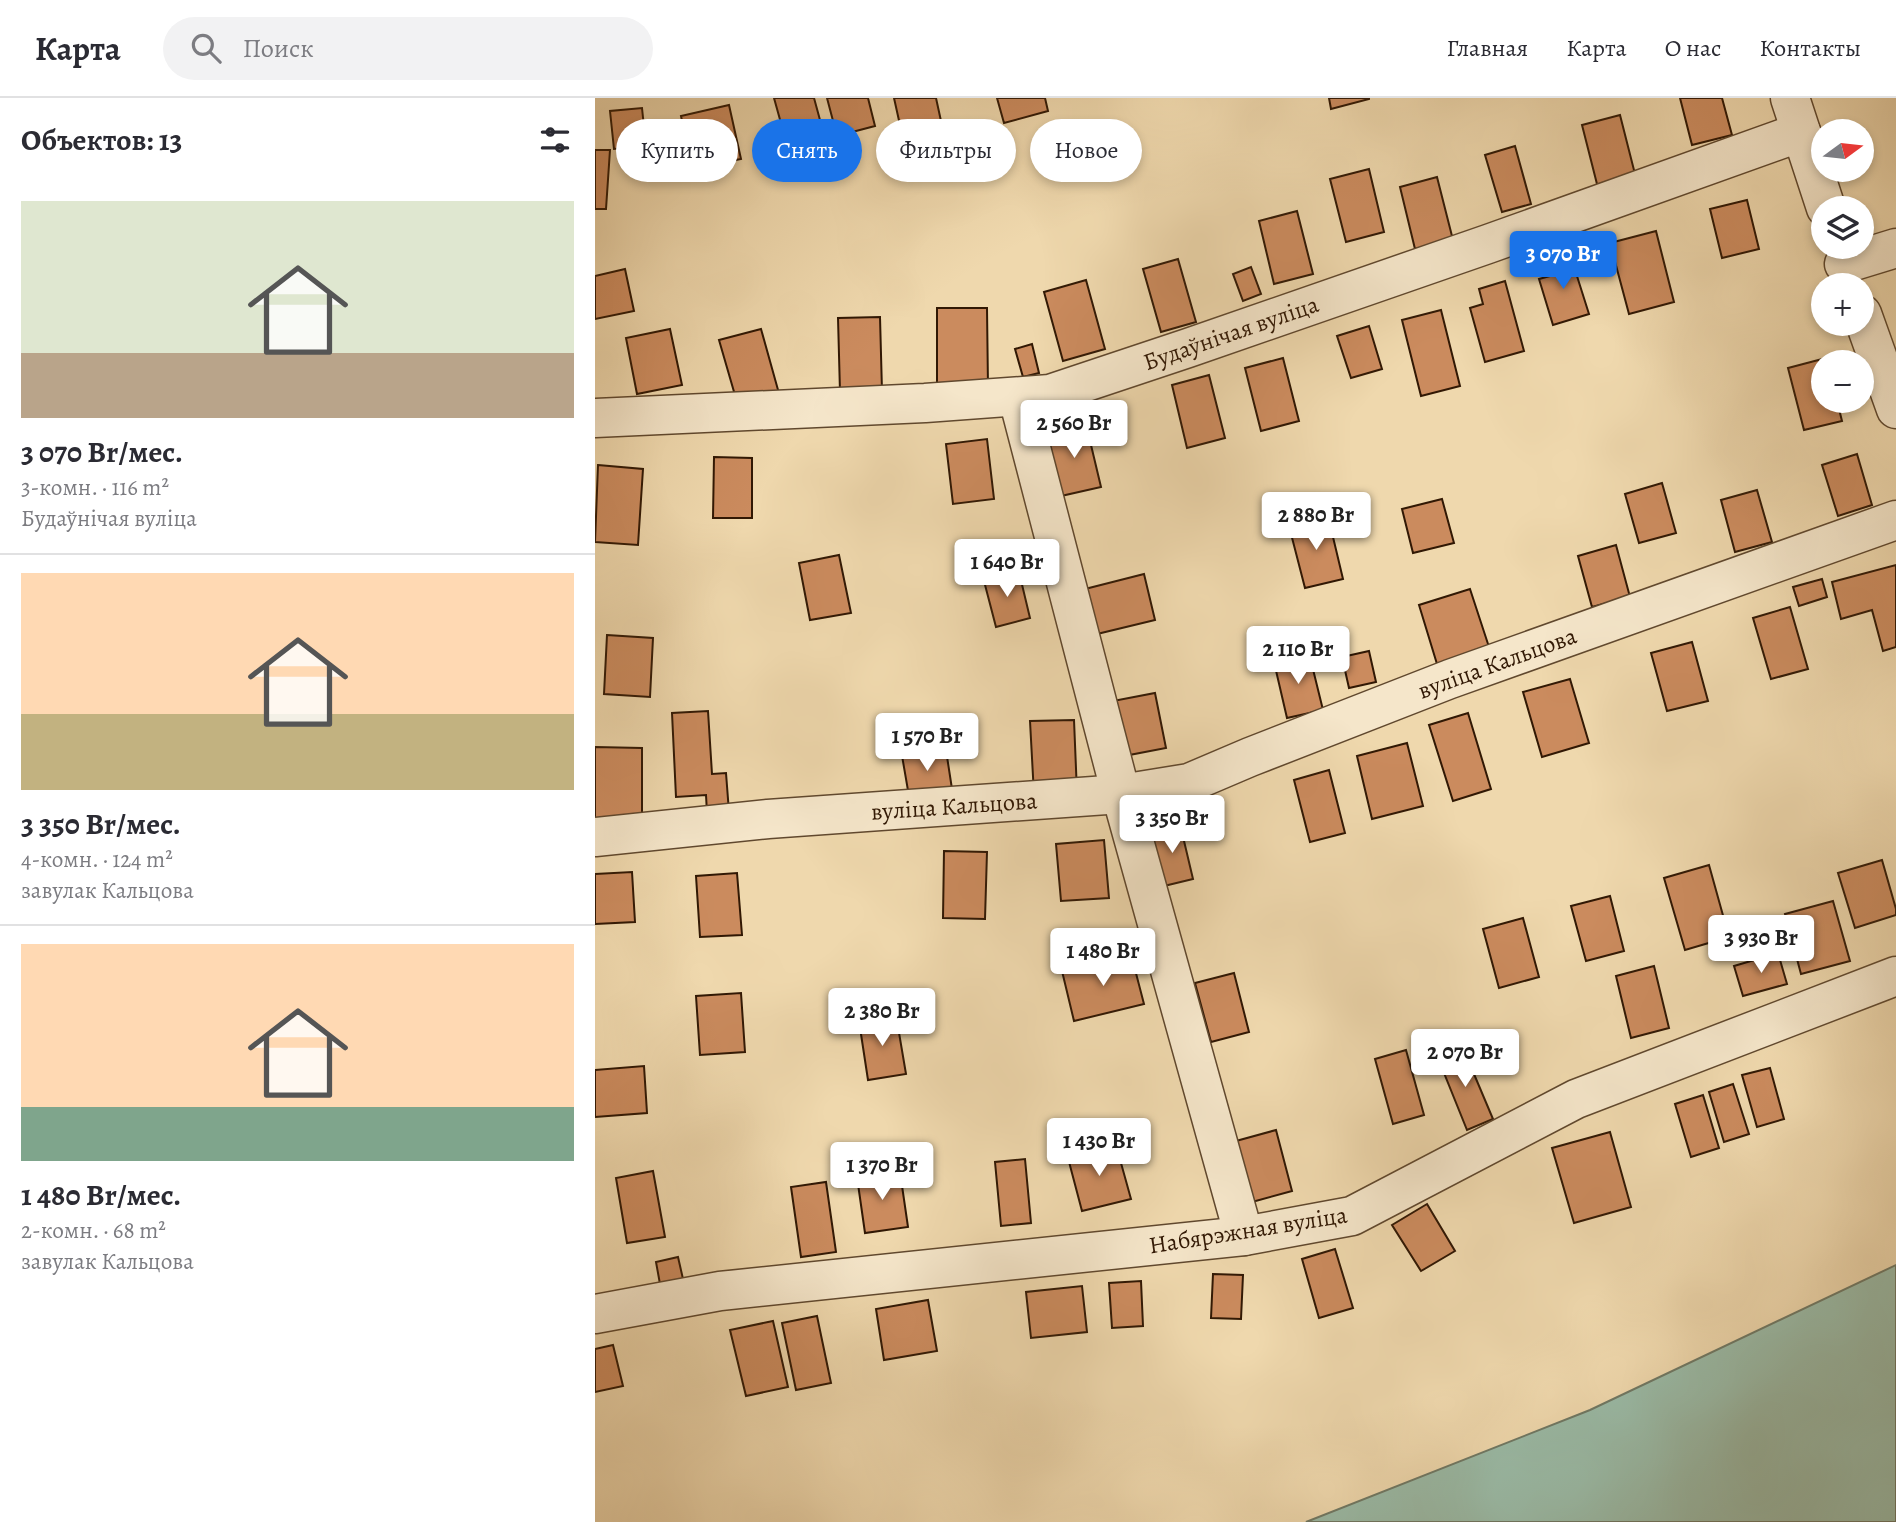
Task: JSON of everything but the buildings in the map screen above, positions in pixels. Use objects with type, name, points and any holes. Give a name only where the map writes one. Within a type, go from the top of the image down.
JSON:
[{"type":"street","points":[[1795,115],[1822,196]]},
{"type":"street","name":"Будаўнічая вуліца","points":[[595,418],[925,403],[1050,394],[1487,244],[1795,115]]},
{"type":"street","points":[[1845,265],[1896,248]]},
{"type":"street","points":[[1870,336],[1896,409]]},
{"type":"street","points":[[1018,398],[1121,794],[1244,1236]]},
{"type":"street","name":"вуліца Кальцова","points":[[595,837],[768,819],[1121,794],[1189,783],[1450,679],[1896,520]]},
{"type":"street","name":"Набярэжная вуліца","points":[[595,1314],[720,1291],[1244,1236],[1352,1216],[1576,1098],[1896,976]]},
{"type":"shaded area","points":[[1896,1265],[1896,1522],[1306,1522],[1590,1410]]}]
